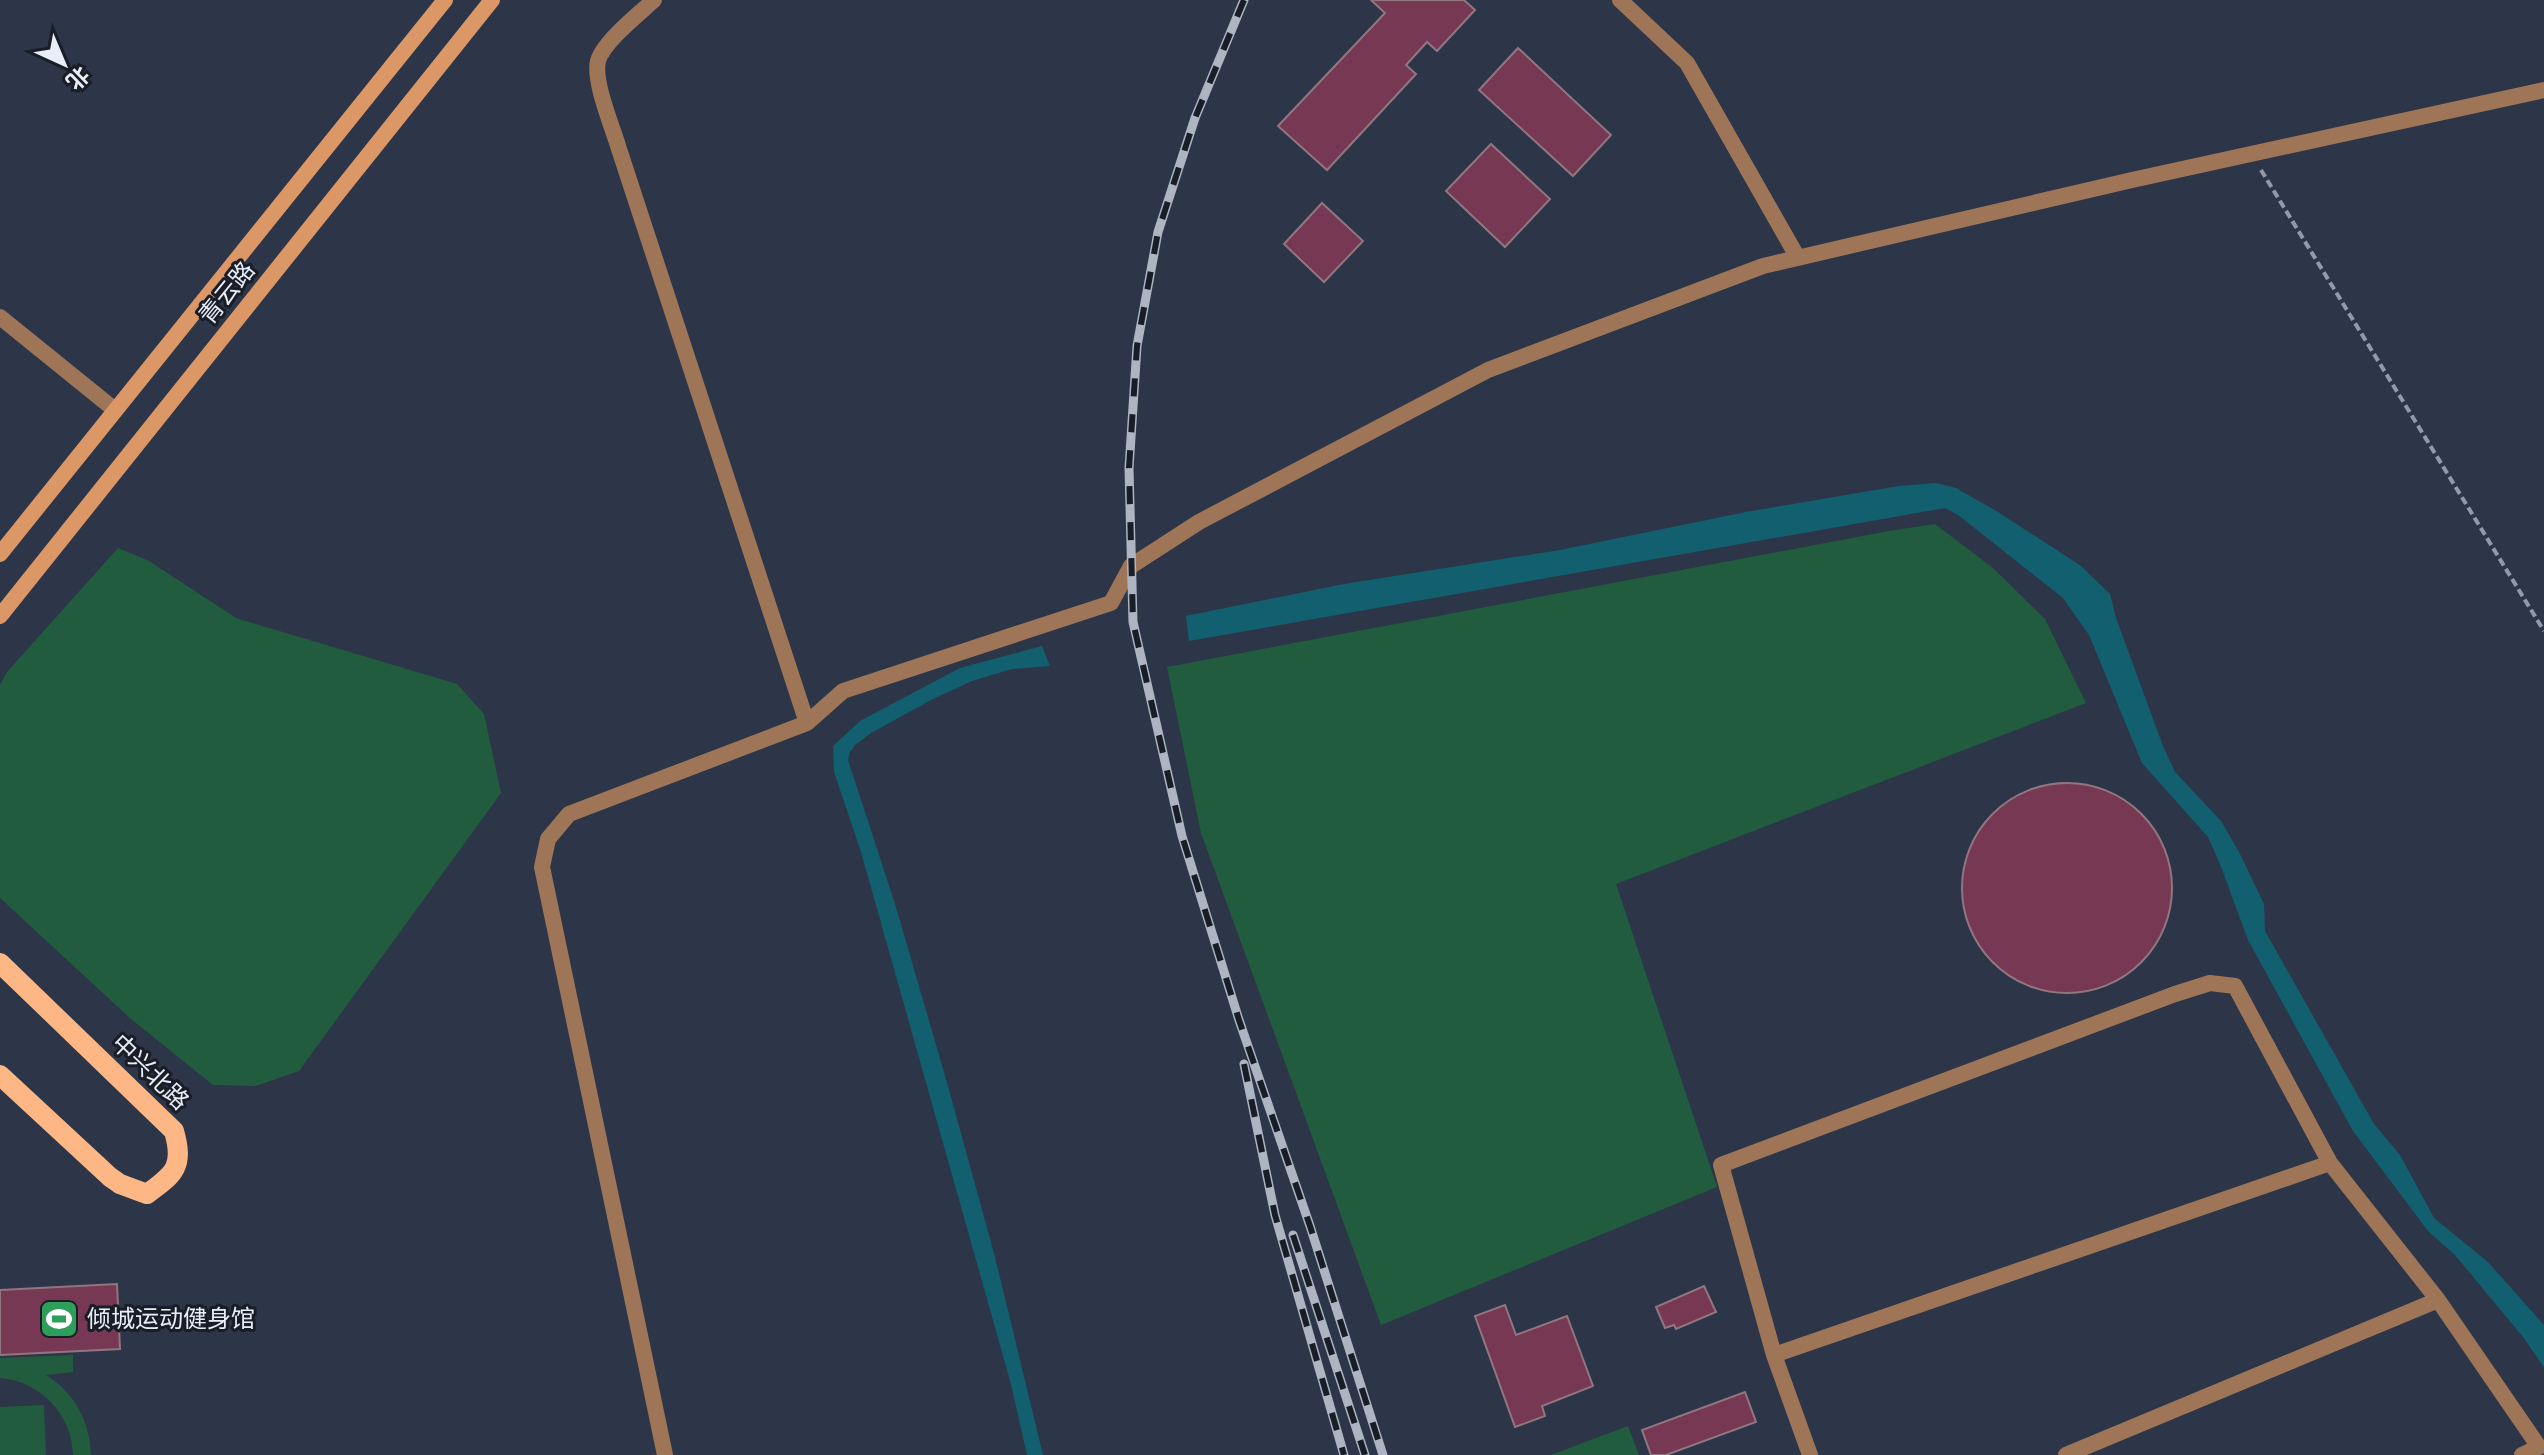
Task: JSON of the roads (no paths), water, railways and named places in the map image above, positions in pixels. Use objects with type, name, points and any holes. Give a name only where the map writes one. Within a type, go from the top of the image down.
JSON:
[{"type":"main road","name":"中兴北路","points":[[0,963],[174,1131],[180,1153],[170,1177],[147,1194],[120,1184],[0,1075]]},
{"type":"street","name":"青云路","points":[[0,554],[445,0]]},
{"type":"street","name":"青云路","points":[[0,616],[492,0]]},
{"type":"street","points":[[654,0],[607,46],[598,61],[598,77],[807,723]]},
{"type":"street","points":[[1620,0],[1687,63],[1798,258]]},
{"type":"street","points":[[665,1455],[542,867],[548,839],[569,814],[807,723],[843,691],[1111,603],[1131,566],[1199,522],[1488,370],[1763,266],[2544,90]]},
{"type":"street","points":[[0,317],[115,410]]},
{"type":"street","points":[[1810,1455],[1774,1355],[1721,1165],[2210,983],[2235,986],[2330,1163],[2438,1300],[2539,1447],[2522,1455]]},
{"type":"street","points":[[1774,1355],[2330,1163]]},
{"type":"street","points":[[2066,1455],[2438,1300]]},
{"type":"water","points":[[1936,483],[1956,488],[1998,512],[2081,566],[2110,594],[2116,618],[2175,772],[2221,821],[2264,904],[2265,931],[2374,1124],[2400,1155],[2434,1218],[2488,1262],[2544,1325],[2544,1367],[2455,1255],[2428,1231],[2353,1131],[2248,940],[2208,837],[2142,763],[2089,635],[2063,598],[1945,508],[1189,641],[1186,616],[1344,584],[1560,550],[1746,512],[1899,486]]},
{"type":"water","points":[[1042,646],[1050,666],[1012,669],[972,681],[931,700],[871,733],[855,745],[848,760],[895,904],[995,1257],[1043,1455],[1027,1455],[1011,1384],[861,852],[834,772],[833,746],[860,721],[960,668]]},
{"type":"railway","points":[[1244,0],[1195,118],[1158,232],[1137,346],[1129,468],[1133,622],[1182,836],[1239,1020],[1310,1226],[1383,1455]]},
{"type":"railway","points":[[1244,1064],[1275,1215],[1344,1455]]},
{"type":"railway","points":[[1293,1235],[1365,1455]]},
{"type":"place","name":"倾城运动健身馆","points":[[59,1319]]}]
